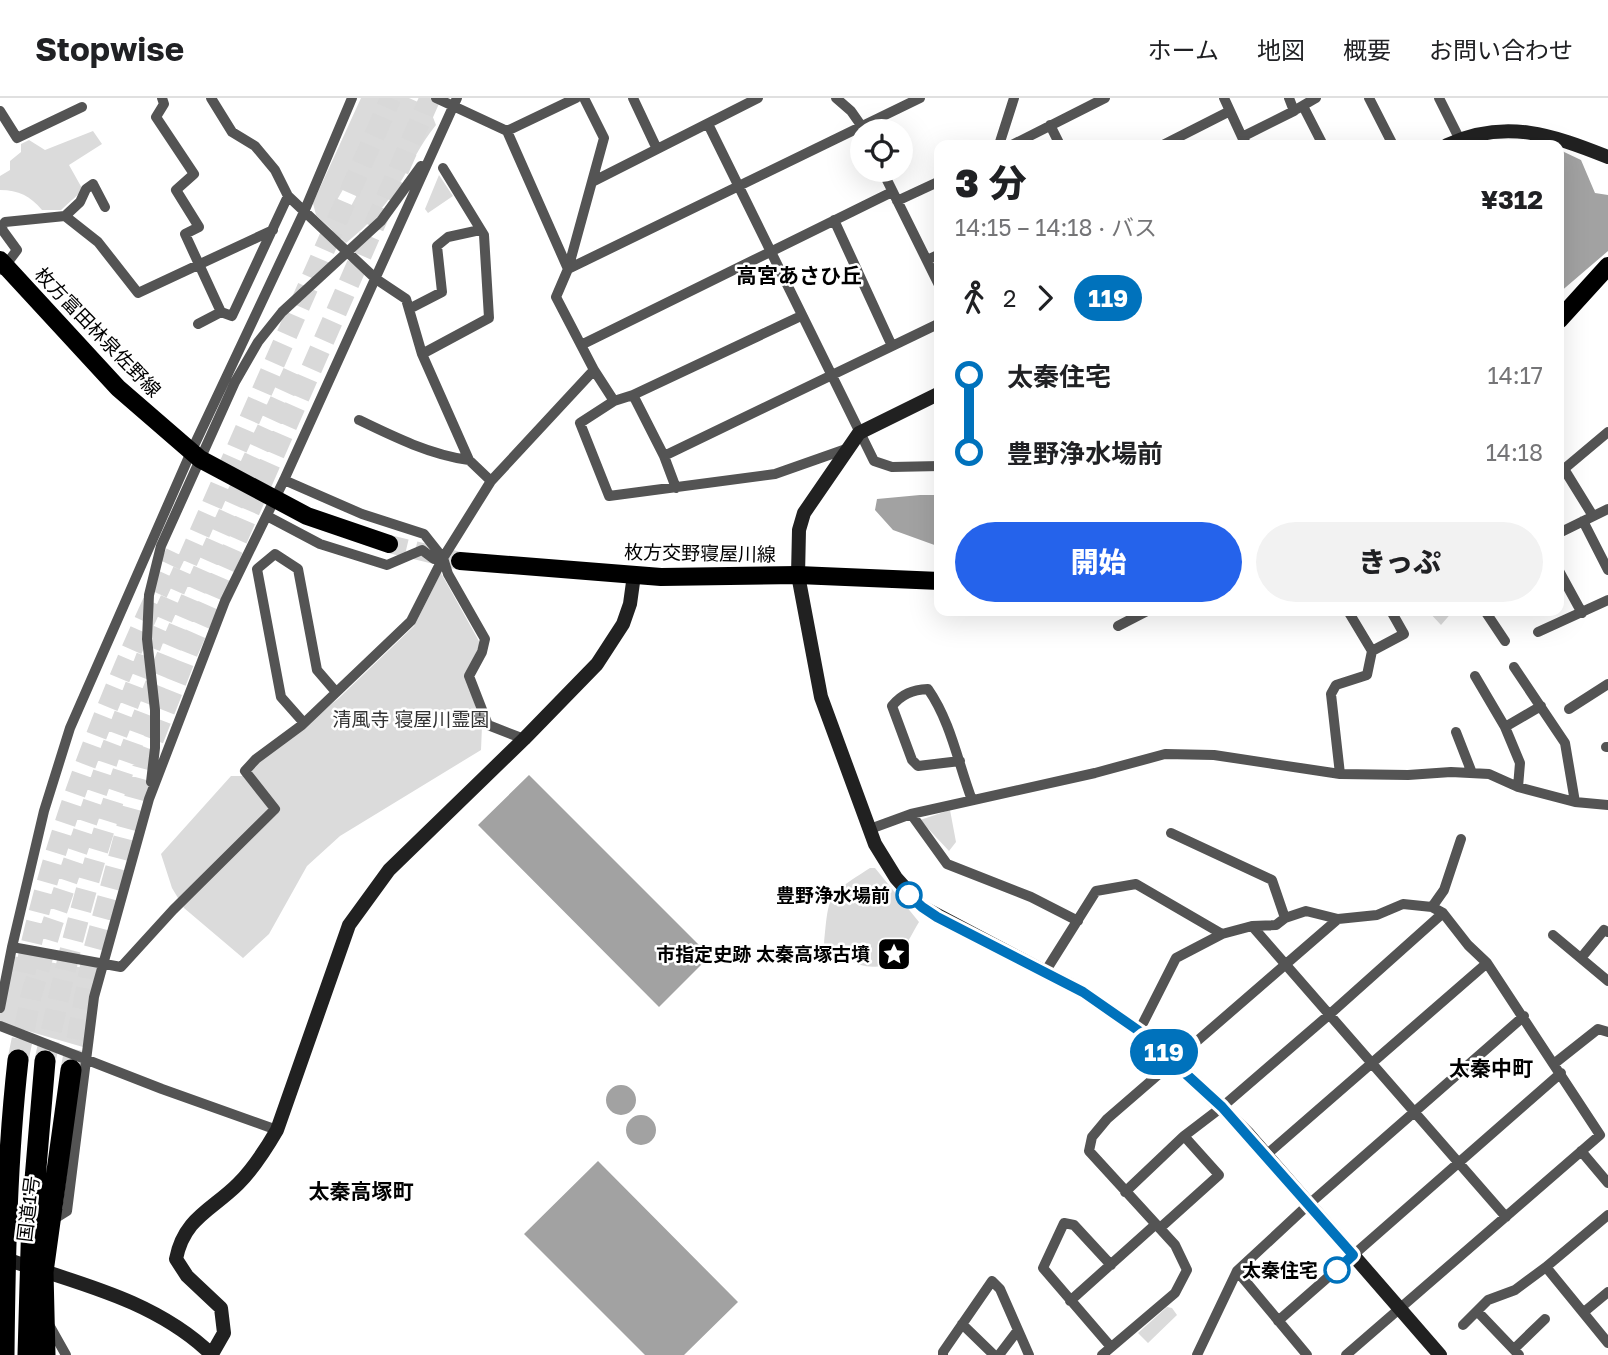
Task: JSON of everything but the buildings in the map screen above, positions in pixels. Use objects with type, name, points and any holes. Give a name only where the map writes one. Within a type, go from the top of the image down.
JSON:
[{"type":"highway","points":[[0,1111],[13,1057],[5,1215],[4,1355]]},
{"type":"highway","points":[[28,1355],[40,1218],[45,1061]]},
{"type":"highway","name":"国道1号","points":[[45,1355],[40,1218],[78,1064]]},
{"type":"main road","name":"枚方富田林泉佐野線","points":[[2,266],[118,388],[196,455]]},
{"type":"main road","points":[[1564,314],[1608,266]]},
{"type":"main road","points":[[196,455],[307,516],[389,544]]},
{"type":"main road","name":"枚方交野寝屋川線","points":[[451,559],[661,577],[798,575],[934,581]]},
{"type":"street","points":[[162,98],[164,104],[156,117],[194,174],[176,190],[199,227],[185,234],[221,312],[232,316],[288,196]]},
{"type":"street","points":[[212,98],[232,132],[255,146],[275,170],[288,196],[376,279],[406,299],[422,354],[469,460],[491,481]]},
{"type":"street","points":[[0,1008],[44,811],[70,728],[196,455],[352,98]]},
{"type":"street","points":[[436,98],[455,102],[507,131],[568,270]]},
{"type":"street","points":[[584,98],[604,138],[568,270],[556,297],[594,370],[614,401]]},
{"type":"street","points":[[633,98],[657,149]]},
{"type":"street","points":[[592,182],[758,98]]},
{"type":"street","points":[[835,98],[857,119]]},
{"type":"street","points":[[882,119],[919,98]]},
{"type":"street","points":[[1001,140],[1014,98]]},
{"type":"street","points":[[1022,140],[1090,101],[1105,98]]},
{"type":"street","points":[[1224,98],[1244,140]]},
{"type":"street","points":[[1290,98],[1320,140]]},
{"type":"street","points":[[1247,140],[1316,98]]},
{"type":"street","points":[[1439,98],[1453,140]]},
{"type":"street","points":[[507,131],[570,99]]},
{"type":"street","points":[[1372,99],[1391,140]]},
{"type":"street","points":[[78,1064],[149,799],[225,601],[284,480],[455,102]]},
{"type":"street","points":[[0,111],[17,138],[82,107]]},
{"type":"street","points":[[1173,140],[1230,111]]},
{"type":"street","points":[[708,124],[874,461],[892,467],[934,466]]},
{"type":"street","points":[[1050,125],[1058,140]]},
{"type":"street","points":[[1466,140],[1504,131],[1519,139],[1562,138],[1608,157]]},
{"type":"street","points":[[568,270],[850,135]]},
{"type":"street","points":[[149,799],[155,748],[155,710],[147,639],[149,595],[161,546],[196,455],[258,342],[282,312],[381,221],[430,154]]},
{"type":"street","points":[[422,354],[489,318],[484,235],[443,168]]},
{"type":"street","points":[[887,182],[934,275]]},
{"type":"street","points":[[581,345],[834,220],[934,183]]},
{"type":"street","points":[[2,266],[17,250],[1,228],[5,222],[65,216],[93,184],[105,207]]},
{"type":"street","points":[[65,216],[98,242],[138,293],[273,230]]},
{"type":"street","points":[[834,220],[892,346]]},
{"type":"street","points":[[410,309],[442,292],[436,246],[448,237],[480,230]]},
{"type":"street","points":[[927,260],[934,257]]},
{"type":"street","points":[[198,324],[221,312]]},
{"type":"street","points":[[801,316],[633,395],[614,401],[580,423],[609,496],[775,474],[846,449]]},
{"type":"street","points":[[664,456],[934,326]]},
{"type":"street","points":[[12,947],[121,967],[173,910],[275,808],[245,771],[256,759],[304,723],[411,621],[451,559],[491,481],[594,370]]},
{"type":"street","points":[[633,395],[664,456],[676,488]]},
{"type":"street","points":[[934,396],[859,433],[804,513],[799,530],[798,575],[821,697],[875,844],[896,878],[922,907],[1083,992],[1139,1031],[1175,1062],[1222,1107],[1266,1155],[1440,1355]]},
{"type":"street","points":[[359,420],[396,438],[453,458],[469,460]]},
{"type":"street","points":[[1608,432],[1564,469],[1608,569]]},
{"type":"street","points":[[284,480],[362,514],[424,534],[451,559]]},
{"type":"street","points":[[1564,531],[1608,509]]},
{"type":"street","points":[[267,516],[320,544],[387,565],[422,550],[434,559],[451,559]]},
{"type":"street","points":[[304,723],[281,697],[257,569],[275,555],[298,569],[317,670],[336,692]]},
{"type":"street","points":[[451,559],[448,574],[485,639],[482,652],[469,676],[488,725],[524,739]]},
{"type":"street","points":[[0,1257],[123,1298],[167,1319],[212,1355],[224,1333],[221,1308],[187,1276],[176,1259],[180,1240],[196,1219],[238,1184],[263,1154],[276,1130],[349,925],[389,870],[597,664],[623,624],[631,604],[634,575]]},
{"type":"street","points":[[1564,580],[1582,613]]},
{"type":"street","points":[[1538,632],[1608,600]]},
{"type":"street","points":[[1118,626],[1137,616]]},
{"type":"street","points":[[1340,774],[1331,694],[1336,685],[1367,675],[1372,651],[1351,616]]},
{"type":"street","points":[[1372,651],[1404,634],[1394,616]]},
{"type":"street","points":[[1488,616],[1505,641]]},
{"type":"street","points":[[1514,667],[1565,743],[1575,803]]},
{"type":"street","points":[[1475,676],[1505,727],[1520,762],[1518,786]]},
{"type":"street","points":[[1569,709],[1608,684]]},
{"type":"street","points":[[960,761],[918,766],[912,760],[892,706],[899,697],[916,690],[928,689],[936,700],[960,761],[972,800]]},
{"type":"street","points":[[1505,727],[1541,706]]},
{"type":"street","points":[[1456,732],[1472,773]]},
{"type":"street","points":[[870,829],[911,814],[1095,773],[1166,754],[1214,755],[1340,774],[1489,774],[1518,786],[1575,803],[1608,804]]},
{"type":"street","points":[[911,814],[947,864],[1031,897],[1078,921]]},
{"type":"street","points":[[1171,833],[1272,880],[1285,918]]},
{"type":"street","points":[[1432,907],[1444,890],[1461,839]]},
{"type":"street","points":[[1045,972],[1096,891],[1136,884],[1222,934]]},
{"type":"street","points":[[1139,1031],[1176,958],[1222,934],[1252,926],[1276,925],[1285,918],[1306,911],[1338,919],[1377,915],[1403,904],[1432,907],[1443,913],[1468,945],[1488,963],[1558,1068],[1600,1135],[1346,1355]]},
{"type":"street","points":[[1125,1192],[1184,1136],[1222,1107],[1443,913]]},
{"type":"street","points":[[1111,1265],[1074,1225],[1064,1223],[1043,1268],[1107,1351],[1175,1293],[1187,1270],[1175,1245],[1089,1151],[1093,1138],[1107,1119],[1338,919]]},
{"type":"street","points":[[1252,926],[1506,1217]]},
{"type":"street","points":[[1581,958],[1604,930],[1608,932]]},
{"type":"street","points":[[1553,935],[1608,981]]},
{"type":"street","points":[[1266,1155],[1488,963]]},
{"type":"street","points":[[1198,1355],[1237,1271],[1308,1205],[1524,1016]]},
{"type":"street","points":[[0,1026],[78,1064],[162,1089],[276,1130]]},
{"type":"street","points":[[1278,1321],[1457,1162],[1598,1029],[1608,1032]]},
{"type":"street","points":[[1070,1301],[1219,1175],[1184,1136]]},
{"type":"street","points":[[1581,1152],[1607,1179]]},
{"type":"street","points":[[1462,1325],[1488,1300],[1515,1290],[1608,1215]]},
{"type":"street","points":[[1546,1267],[1608,1343]]},
{"type":"street","points":[[1237,1271],[1307,1355]]},
{"type":"street","points":[[943,1355],[992,1282],[1000,1289],[1029,1355]]},
{"type":"street","points":[[1584,1312],[1608,1292]]},
{"type":"street","points":[[1477,1311],[1516,1352],[1545,1319]]},
{"type":"street","points":[[43,1315],[66,1355]]},
{"type":"street","points":[[962,1324],[996,1355],[1018,1330]]},
{"type":"green space","points":[[361,98],[409,98],[429,107],[436,125],[387,202],[368,224],[346,243],[316,215],[313,203]],"holes":[[[345,186],[358,193],[350,208],[337,200]]]},
{"type":"green space","points":[[93,131],[102,144],[69,165],[83,190],[61,210],[42,210],[24,195],[0,190],[0,176],[10,170],[10,161],[21,152],[21,144],[29,140],[45,150]]},
{"type":"green space","points":[[439,175],[453,196],[428,213],[425,209]]},
{"type":"green space","name":"清風寺 寝屋川霊園","points":[[441,573],[480,643],[466,678],[482,726],[481,750],[340,836],[307,866],[269,934],[243,958],[184,908],[172,888],[161,854],[231,776],[242,776],[339,698],[414,626]]},
{"type":"green space","points":[[1433,616],[1449,616],[1441,625]]},
{"type":"green space","points":[[950,810],[956,842],[949,851],[920,820]]},
{"type":"green space","points":[[870,868],[875,868],[919,922],[898,956],[876,967],[858,964],[824,945],[832,898],[837,891]]},
{"type":"green space","points":[[12,956],[97,970],[83,1047],[0,1023],[0,1001]]},
{"type":"green space","points":[[1167,1307],[1172,1308],[1177,1315],[1148,1343],[1138,1333]]},
{"type":"shaded area","points":[[1564,152],[1581,160],[1595,193],[1608,195],[1608,251],[1564,289]]},
{"type":"shaded area","points":[[934,495],[934,545],[893,530],[875,510],[877,499]]},
{"type":"shaded area","points":[[529,775],[710,956],[659,1007],[478,825]]},
{"type":"shaded area","points":[[621,1085],[632,1089],[636,1100],[632,1111],[621,1115],[610,1111],[606,1100],[610,1089]]},
{"type":"shaded area","points":[[641,1115],[647,1116],[655,1124],[655,1136],[647,1144],[641,1145],[635,1144],[627,1136],[626,1130],[627,1124],[635,1116]]},
{"type":"shaded area","points":[[598,1161],[738,1302],[684,1355],[645,1355],[524,1234]]},
{"type":"tunnel","points":[[18,1060],[31,996],[52,925],[111,750],[154,637],[391,98]]},
{"type":"tunnel","points":[[71,1070],[93,953],[144,763],[188,651],[430,98]]},
{"type":"tunnel","points":[[45,1061],[82,906],[129,754],[188,606],[297,364]]},
{"type":"tunnel","points":[[389,544],[460,561]]},
{"type":"tunnel","points":[[25,973],[52,865],[88,758],[108,706],[176,553]]},
{"type":"bus line","name":"119","points":[[909,895],[937,917],[1083,992],[1139,1031],[1175,1062],[1248,1134],[1353,1255],[1337,1270]]},
{"type":"place","name":"豊野浄水場前","points":[[909,895]]},
{"type":"place","name":"市指定史跡 太秦高塚古墳","points":[[894,954]]},
{"type":"place","name":"太秦住宅","points":[[1337,1270]]},
{"type":"district","name":"高宮あさひ丘","points":[[799,276]]},
{"type":"district","name":"太秦中町","points":[[1491,1069]]},
{"type":"district","name":"太秦高塚町","points":[[361,1192]]}]
